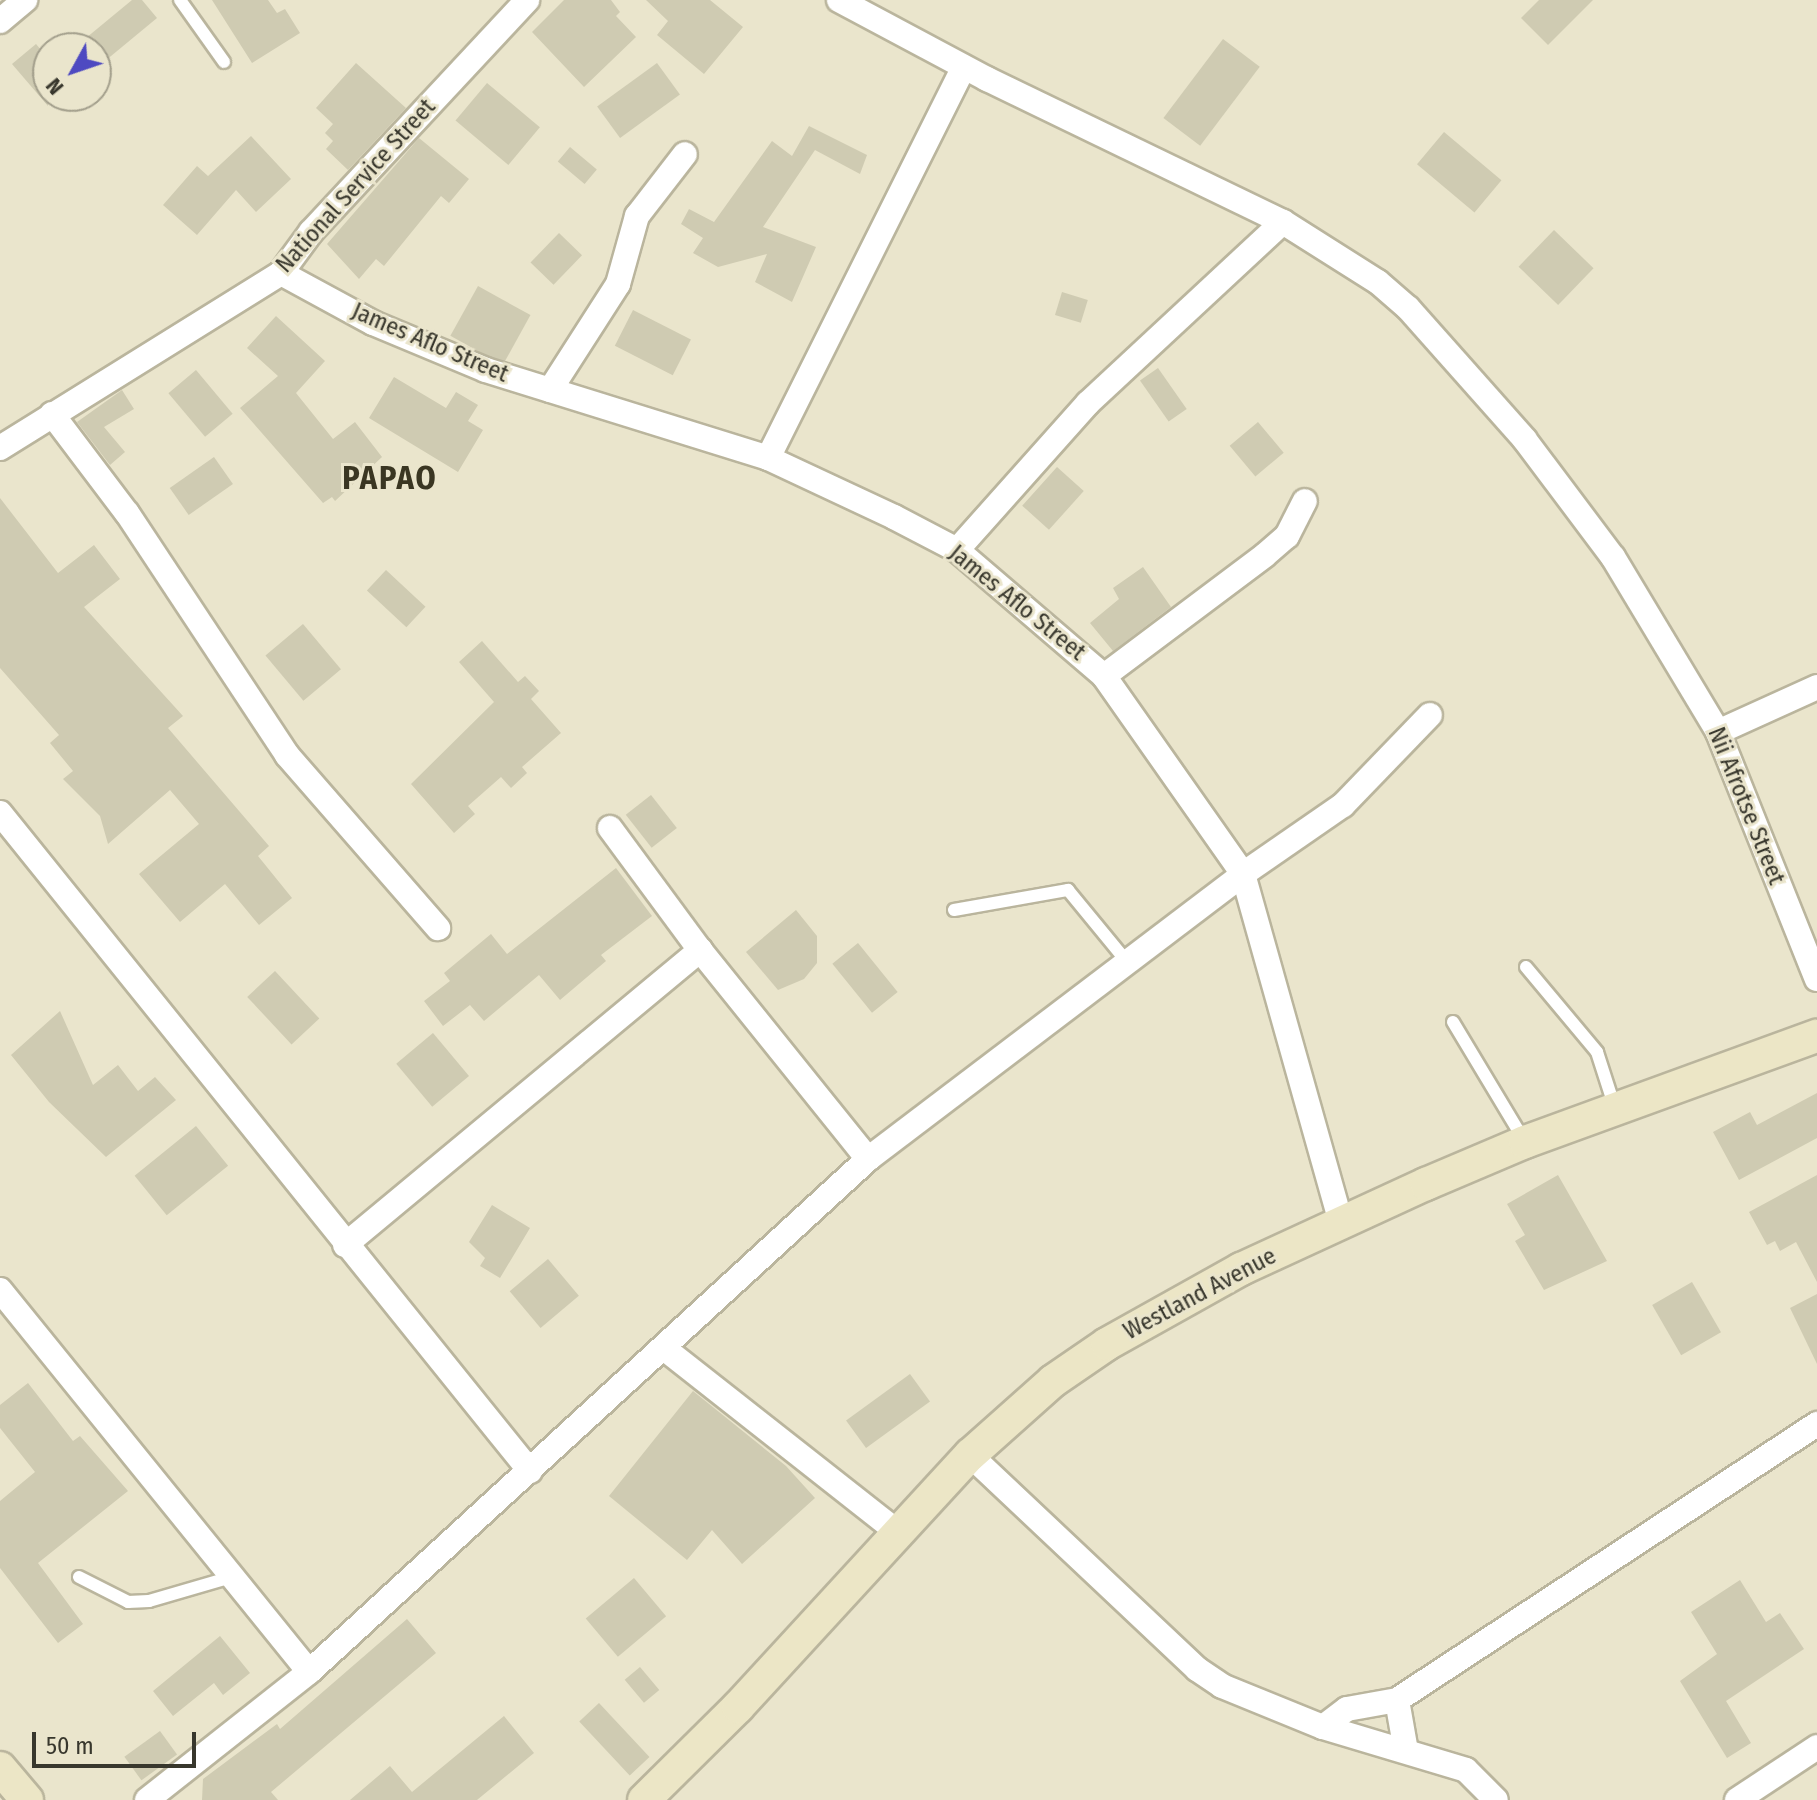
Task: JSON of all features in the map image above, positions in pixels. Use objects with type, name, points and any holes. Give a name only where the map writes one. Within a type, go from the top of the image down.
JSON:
[{"type":"street","points":[[0,21],[25,0]]},
{"type":"street","name":"National Service Street","points":[[0,448],[281,273],[311,232],[527,0]]},
{"type":"street","name":"Nii Afrotse Street","points":[[839,0],[964,67],[1283,222],[1378,282],[1408,308],[1553,473],[1613,557],[1718,732],[1817,979]]},
{"type":"street","points":[[768,458],[964,67]]},
{"type":"street","points":[[550,390],[618,284],[642,207],[685,154]]},
{"type":"street","points":[[957,550],[1088,403],[1283,222]]},
{"type":"street","name":"James Aflo Street","points":[[281,273],[373,323],[486,370],[768,458],[957,550],[1104,676],[1243,874],[1341,1222]]},
{"type":"street","points":[[52,414],[127,513],[287,755],[438,928]]},
{"type":"street","points":[[1104,676],[1287,536],[1305,501]]},
{"type":"street","points":[[1718,732],[1817,687]]},
{"type":"street","points":[[147,1800],[309,1672],[665,1349],[868,1159],[1243,874],[1343,805],[1430,715]]},
{"type":"street","points":[[0,813],[530,1471]]},
{"type":"street","points":[[610,828],[700,950],[868,1159]]},
{"type":"street","points":[[345,1245],[700,950]]},
{"type":"street","name":"Westland Avenue","points":[[644,1800],[706,1739],[896,1531],[970,1455],[1053,1381],[1107,1344],[1227,1276],[1341,1222],[1525,1142],[1817,1036]]},
{"type":"street","points":[[0,1290],[309,1672]]},
{"type":"street","points":[[665,1349],[896,1531]]},
{"type":"street","points":[[1323,1727],[1347,1709],[1397,1700],[1817,1424]]},
{"type":"street","points":[[970,1455],[1197,1669],[1222,1686],[1323,1727],[1466,1770],[1496,1800]]},
{"type":"street","points":[[1397,1700],[1406,1751]]},
{"type":"street","points":[[1737,1800],[1817,1747]]},
{"type":"lane","points":[[180,0],[224,62]]},
{"type":"lane","points":[[954,910],[1068,890],[1128,963]]},
{"type":"lane","points":[[1526,967],[1589,1040],[1615,1108]]},
{"type":"lane","points":[[1453,1022],[1525,1142]]},
{"type":"lane","points":[[79,1577],[128,1602],[160,1598],[231,1577]]},
{"type":"building","points":[[132,0],[142,0],[157,18],[112,55],[112,32],[93,32]]},
{"type":"building","points":[[212,0],[268,0],[277,13],[285,9],[300,33],[252,63]]},
{"type":"building","points":[[564,0],[611,0],[620,12],[616,16],[636,37],[584,87],[532,32]]},
{"type":"building","points":[[646,0],[710,0],[743,27],[704,74],[657,35],[668,21]]},
{"type":"building","points":[[1539,0],[1593,0],[1548,45],[1521,18]]},
{"type":"building","points":[[1223,39],[1260,67],[1200,146],[1163,118]]},
{"type":"building","points":[[32,47],[32,87],[12,64]]},
{"type":"building","points":[[356,63],[406,108],[348,170],[326,149],[333,141],[325,133],[333,124],[316,108]]},
{"type":"building","points":[[657,63],[680,95],[620,138],[597,106]]},
{"type":"building","points":[[487,83],[540,127],[508,165],[456,121]]},
{"type":"building","points":[[809,126],[867,155],[860,174],[815,150],[763,227],[816,247],[792,302],[755,282],[767,254],[718,267],[693,253],[703,238],[681,224],[689,209],[714,222],[772,141],[792,156]]},
{"type":"building","points":[[1444,132],[1501,180],[1474,212],[1417,164]]},
{"type":"building","points":[[251,136],[291,179],[256,212],[236,190],[197,235],[163,205],[197,166],[208,176]]},
{"type":"building","points":[[419,138],[469,179],[449,203],[441,196],[384,266],[376,259],[359,279],[327,244]]},
{"type":"building","points":[[570,147],[597,169],[585,184],[558,162]]},
{"type":"building","points":[[1554,230],[1594,268],[1558,305],[1519,267]]},
{"type":"building","points":[[559,233],[582,255],[554,285],[531,262]]},
{"type":"building","points":[[478,286],[530,315],[503,365],[450,336]]},
{"type":"building","points":[[1062,292],[1088,300],[1081,323],[1055,315]]},
{"type":"building","points":[[633,310],[691,340],[673,375],[615,346]]},
{"type":"building","points":[[276,316],[325,361],[296,393],[333,439],[355,422],[382,457],[335,501],[332,497],[323,503],[240,408],[278,376],[247,348]]},
{"type":"building","points":[[1158,368],[1187,409],[1169,422],[1140,381]]},
{"type":"building","points":[[196,370],[233,414],[205,437],[168,393]]},
{"type":"building","points":[[394,377],[446,408],[456,392],[478,405],[468,421],[483,430],[458,472],[369,418]]},
{"type":"building","points":[[122,390],[134,409],[104,427],[125,452],[110,465],[77,422]]},
{"type":"building","points":[[1258,422],[1284,453],[1255,476],[1230,446]]},
{"type":"building","points":[[214,457],[233,484],[189,515],[170,488]]},
{"type":"building","points":[[1057,467],[1084,491],[1049,530],[1022,506]]},
{"type":"building","points":[[0,498],[58,573],[94,545],[120,579],[84,607],[183,716],[168,728],[269,846],[258,856],[292,898],[259,925],[225,884],[180,922],[139,874],[199,824],[170,790],[108,844],[100,816],[63,779],[73,771],[50,743],[59,735],[0,668]]},
{"type":"building","points":[[1143,567],[1171,607],[1113,651],[1090,623],[1119,599],[1113,588]]},
{"type":"building","points":[[386,570],[425,607],[406,627],[367,590]]},
{"type":"building","points":[[303,624],[341,669],[303,701],[265,655]]},
{"type":"building","points":[[482,641],[518,682],[525,676],[539,691],[531,699],[561,733],[522,767],[527,773],[511,788],[501,777],[468,806],[475,814],[454,833],[411,784],[494,702],[459,662]]},
{"type":"building","points":[[651,795],[677,828],[652,848],[626,815]]},
{"type":"building","points":[[616,868],[652,916],[601,955],[606,961],[560,1000],[539,975],[484,1021],[470,1005],[443,1026],[424,1001],[450,981],[444,973],[491,934],[507,954]]},
{"type":"building","points":[[796,910],[817,936],[817,963],[804,979],[778,990],[746,952]]},
{"type":"building","points":[[858,943],[898,992],[872,1013],[832,964]]},
{"type":"building","points":[[275,971],[319,1019],[292,1044],[247,997]]},
{"type":"building","points":[[60,1011],[93,1085],[118,1065],[138,1091],[155,1077],[176,1100],[106,1157],[49,1102],[11,1055]]},
{"type":"building","points":[[433,1033],[469,1076],[432,1107],[396,1064]]},
{"type":"building","points":[[1817,1093],[1817,1138],[1739,1180],[1713,1132],[1750,1112],[1757,1125]]},
{"type":"building","points":[[196,1126],[228,1166],[167,1215],[135,1176]]},
{"type":"building","points":[[1558,1175],[1607,1261],[1544,1290],[1515,1241],[1525,1235],[1507,1204]]},
{"type":"building","points":[[1817,1175],[1817,1282],[1796,1242],[1780,1251],[1775,1241],[1767,1245],[1749,1212]]},
{"type":"building","points":[[492,1205],[530,1228],[500,1278],[480,1266],[485,1258],[469,1242]]},
{"type":"building","points":[[548,1259],[579,1296],[541,1328],[510,1291]]},
{"type":"building","points":[[1692,1282],[1721,1332],[1681,1355],[1652,1305]]},
{"type":"building","points":[[1817,1294],[1817,1364],[1790,1308]]},
{"type":"building","points":[[910,1374],[930,1402],[866,1448],[846,1420]]},
{"type":"building","points":[[28,1383],[73,1441],[80,1436],[128,1491],[38,1563],[83,1624],[58,1643],[0,1568],[0,1501],[35,1472],[0,1428],[0,1405]]},
{"type":"building","points":[[693,1391],[786,1466],[815,1498],[742,1564],[712,1530],[687,1560],[609,1496]]},
{"type":"building","points":[[634,1578],[666,1616],[618,1657],[586,1618]]},
{"type":"building","points":[[1740,1580],[1766,1622],[1780,1613],[1804,1649],[1726,1701],[1751,1743],[1727,1758],[1680,1681],[1717,1654],[1691,1612]]},
{"type":"building","points":[[407,1619],[436,1653],[271,1792],[278,1800],[202,1800],[203,1779],[277,1724],[280,1729]]},
{"type":"building","points":[[220,1636],[250,1673],[223,1695],[214,1683],[173,1716],[153,1691]]},
{"type":"building","points":[[640,1667],[659,1690],[644,1703],[625,1680]]},
{"type":"building","points":[[599,1703],[649,1757],[630,1776],[579,1721]]},
{"type":"building","points":[[504,1716],[534,1753],[477,1800],[350,1800],[390,1766],[412,1792]]},
{"type":"building","points":[[160,1731],[177,1754],[141,1780],[124,1757]]},
{"type":"district","name":"PAPAO","points":[[390,478]]}]
